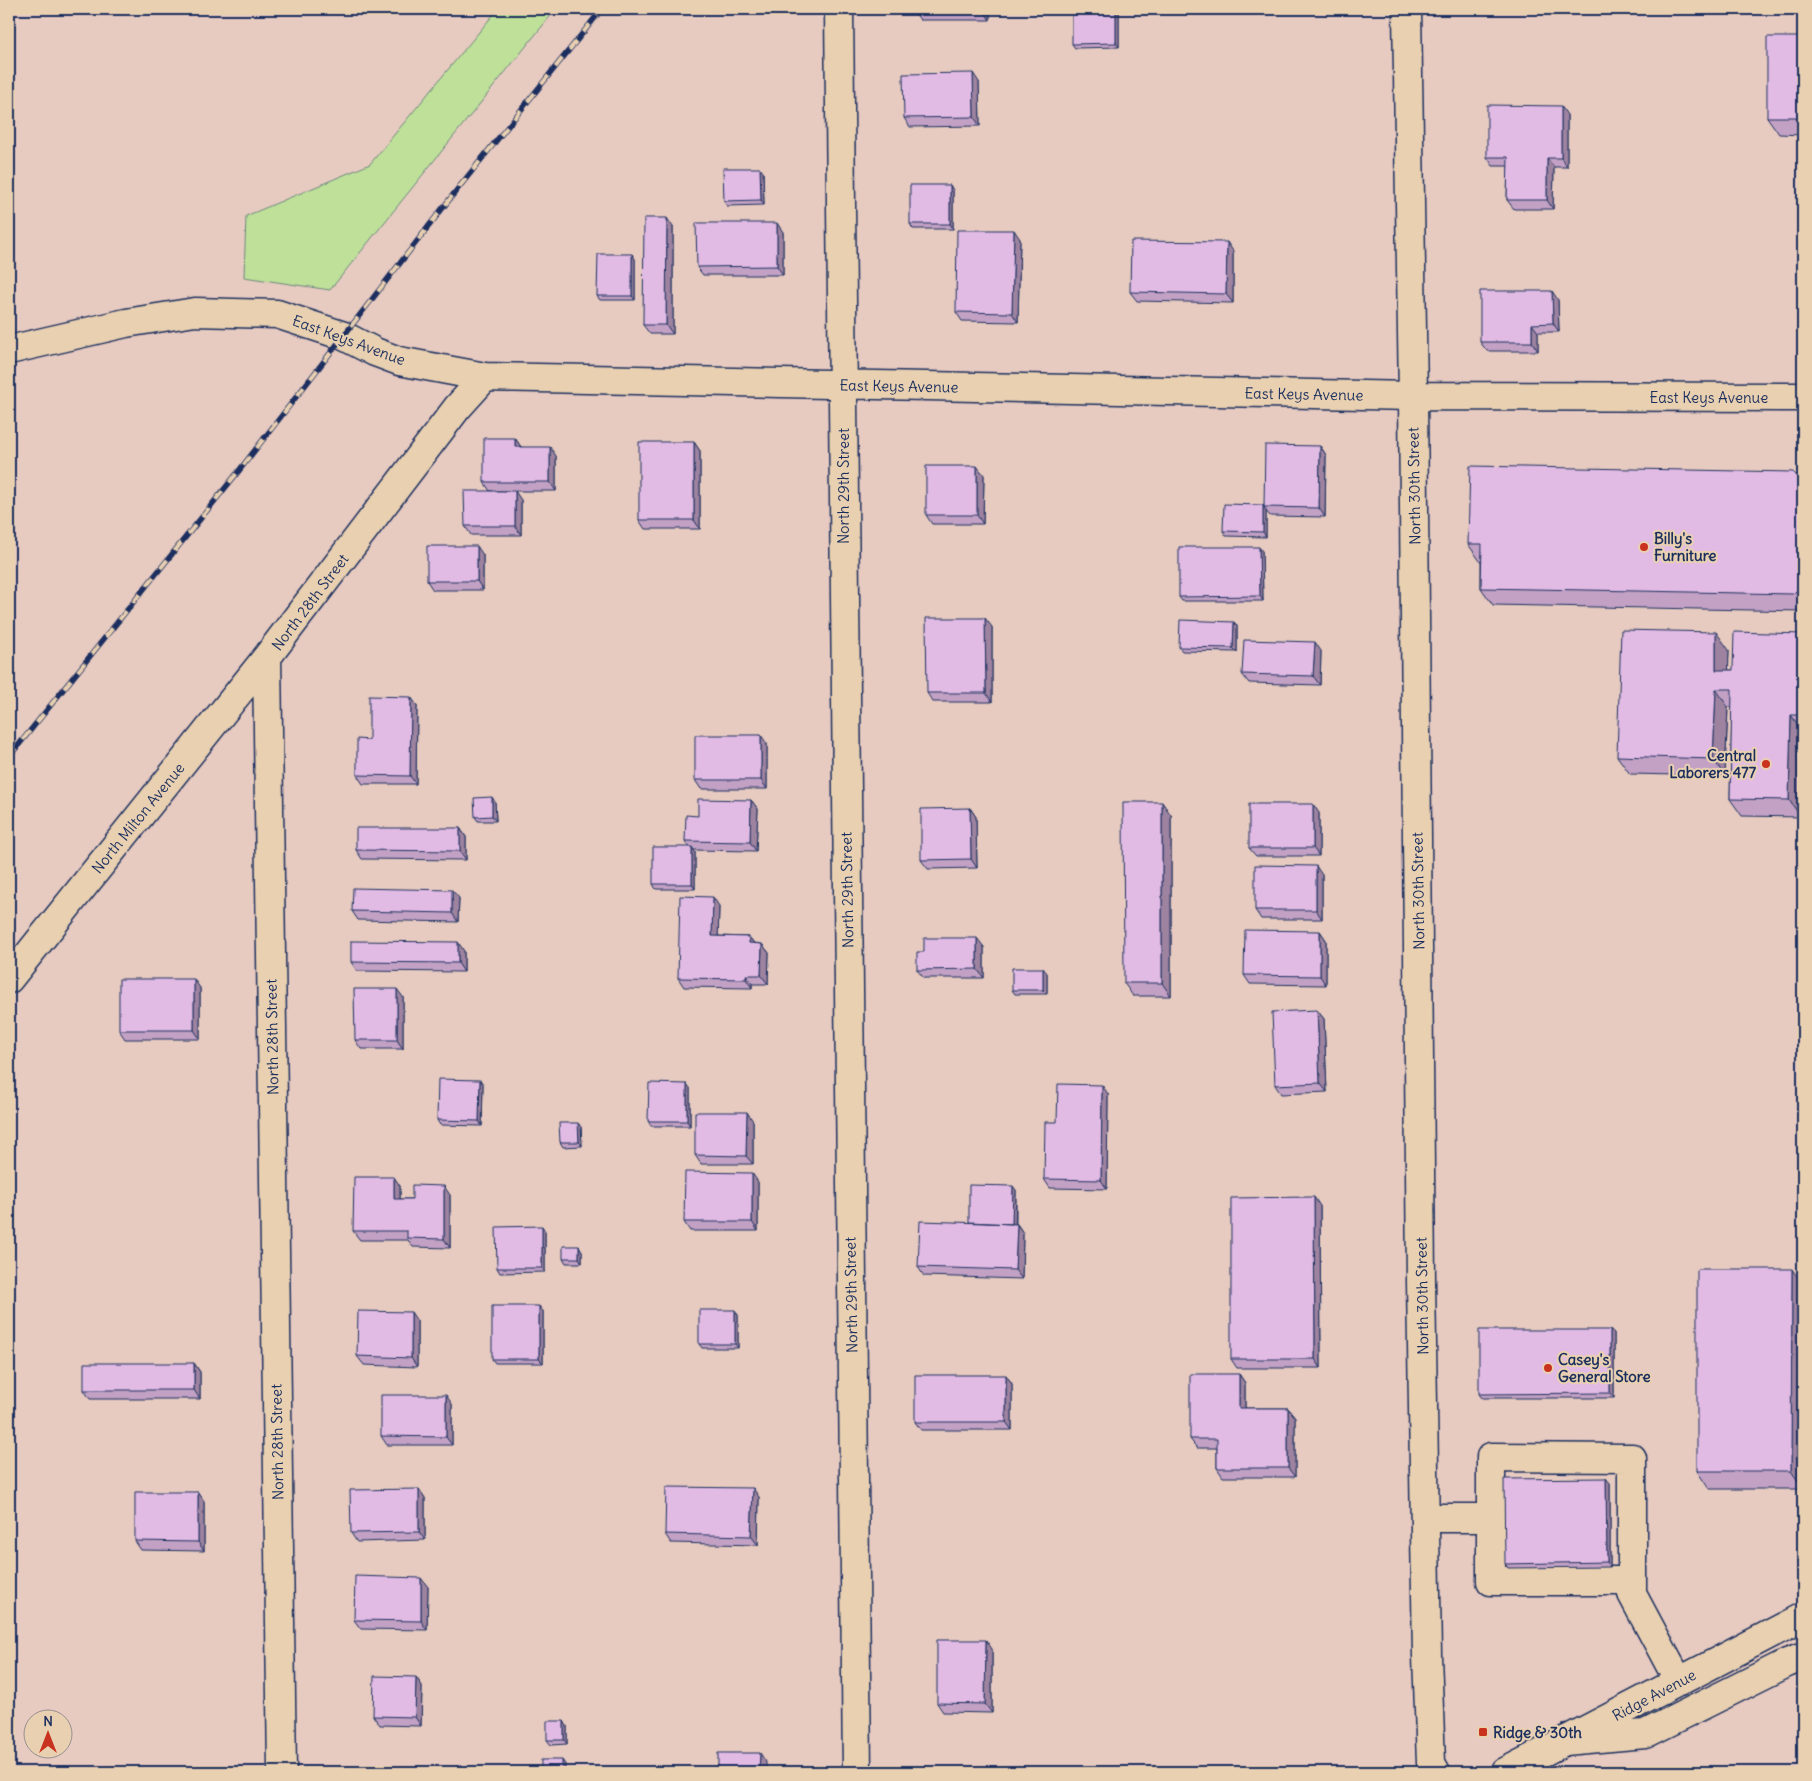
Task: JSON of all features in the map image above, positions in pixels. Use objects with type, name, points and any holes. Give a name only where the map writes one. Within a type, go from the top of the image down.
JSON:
[{"type":"street","name":"North 29th Street","points":[[839,9],[857,1772]]},
{"type":"street","name":"North 30th Street","points":[[1407,9],[1427,1665],[1432,1763],[1436,1772]]},
{"type":"street","name":"East Keys Avenue","points":[[9,350],[126,323],[195,312],[277,314],[344,336],[375,352],[399,361],[485,377],[842,386],[1413,396],[1803,397]]},
{"type":"street","name":"North 28th Street","points":[[282,1772],[267,657],[457,408],[485,377]]},
{"type":"street","name":"North Milton Avenue","points":[[9,979],[267,657]]},
{"type":"street","points":[[1632,1581],[1491,1581],[1490,1457],[1632,1458],[1622,1524],[1632,1581],[1632,1594],[1679,1682]]},
{"type":"street","points":[[1425,1518],[1491,1518],[1504,1524],[1533,1524]]},
{"type":"street","name":"Ridge Avenue","points":[[1505,1772],[1803,1618]]},
{"type":"street","points":[[1565,1741],[1645,1734],[1787,1662],[1803,1657]]},
{"type":"green space","points":[[498,9],[556,9],[330,290],[244,277],[246,216],[370,164]]},
{"type":"building","points":[[914,9],[984,9],[984,11],[914,11]]},
{"type":"building","points":[[1072,9],[1116,9],[1116,43],[1072,44]]},
{"type":"building","points":[[1767,37],[1803,37],[1803,117],[1767,117]]},
{"type":"building","points":[[973,73],[974,117],[904,118],[903,74]]},
{"type":"building","points":[[1487,105],[1561,106],[1561,158],[1547,158],[1547,200],[1507,200],[1508,157],[1487,157]]},
{"type":"building","points":[[723,168],[760,168],[761,200],[724,201]]},
{"type":"building","points":[[910,185],[950,185],[950,224],[910,224]]},
{"type":"building","points":[[644,218],[667,218],[666,325],[643,325]]},
{"type":"building","points":[[696,223],[777,223],[777,266],[697,267]]},
{"type":"building","points":[[957,230],[1014,230],[1012,313],[956,312]]},
{"type":"building","points":[[1131,241],[1227,242],[1226,294],[1130,292]]},
{"type":"building","points":[[598,254],[632,254],[632,296],[597,296]]},
{"type":"building","points":[[1480,291],[1552,291],[1553,323],[1532,324],[1532,342],[1480,342]]},
{"type":"building","points":[[484,438],[515,438],[515,447],[550,447],[550,482],[484,482]]},
{"type":"building","points":[[639,442],[694,442],[694,520],[639,520]]},
{"type":"building","points":[[1265,445],[1320,446],[1319,508],[1264,507]]},
{"type":"building","points":[[926,466],[977,466],[977,515],[926,515]]},
{"type":"building","points":[[1470,466],[1793,472],[1803,482],[1803,584],[1793,594],[1481,588],[1482,544],[1468,544]]},
{"type":"building","points":[[464,491],[515,491],[515,526],[465,526]]},
{"type":"building","points":[[1224,504],[1263,505],[1263,532],[1223,531]]},
{"type":"building","points":[[427,546],[477,546],[477,581],[427,581]]},
{"type":"building","points":[[1179,547],[1259,547],[1260,596],[1179,597]]},
{"type":"building","points":[[926,618],[985,618],[986,693],[927,693]]},
{"type":"building","points":[[1180,620],[1234,622],[1233,648],[1179,647]]},
{"type":"building","points":[[1621,630],[1716,632],[1716,670],[1733,670],[1734,632],[1803,634],[1803,715],[1791,715],[1789,800],[1730,799],[1732,689],[1716,689],[1713,759],[1617,756]]},
{"type":"building","points":[[1244,640],[1315,642],[1313,676],[1242,674]]},
{"type":"building","points":[[369,696],[411,697],[410,776],[357,775],[357,739],[369,740]]},
{"type":"building","points":[[695,735],[761,735],[761,780],[695,780]]},
{"type":"building","points":[[492,797],[492,816],[475,817],[474,798]]},
{"type":"building","points":[[698,799],[751,800],[750,842],[685,841],[686,815],[698,816]]},
{"type":"building","points":[[1123,802],[1162,802],[1162,983],[1124,983]]},
{"type":"building","points":[[1249,804],[1313,804],[1313,848],[1249,848]]},
{"type":"building","points":[[970,808],[971,859],[921,860],[921,809]]},
{"type":"building","points":[[356,828],[460,828],[460,851],[356,850]]},
{"type":"building","points":[[653,847],[692,847],[692,884],[653,884]]},
{"type":"building","points":[[1255,865],[1316,866],[1316,910],[1255,910]]},
{"type":"building","points":[[353,888],[452,890],[452,913],[352,911]]},
{"type":"building","points":[[680,896],[713,897],[712,936],[749,937],[749,943],[762,944],[761,975],[746,975],[746,979],[678,978]]},
{"type":"building","points":[[1245,930],[1320,931],[1320,976],[1244,975]]},
{"type":"building","points":[[924,938],[977,938],[977,969],[917,970],[917,952],[924,952]]},
{"type":"building","points":[[351,941],[458,942],[458,963],[351,962]]},
{"type":"building","points":[[1012,968],[1043,968],[1043,990],[1012,990]]},
{"type":"building","points":[[119,979],[194,979],[194,1030],[119,1030]]},
{"type":"building","points":[[354,989],[397,989],[397,1040],[355,1040]]},
{"type":"building","points":[[1317,1010],[1320,1083],[1275,1085],[1272,1012]]},
{"type":"building","points":[[438,1079],[480,1080],[479,1121],[437,1120]]},
{"type":"building","points":[[649,1083],[687,1084],[687,1121],[648,1121]]},
{"type":"building","points":[[1058,1084],[1102,1085],[1101,1180],[1044,1179],[1045,1122],[1057,1122]]},
{"type":"building","points":[[695,1112],[747,1112],[746,1156],[695,1155]]},
{"type":"building","points":[[559,1123],[578,1123],[579,1142],[560,1142]]},
{"type":"building","points":[[685,1172],[752,1173],[752,1222],[684,1222]]},
{"type":"building","points":[[354,1177],[394,1177],[394,1199],[412,1199],[412,1185],[444,1186],[444,1239],[407,1238],[407,1231],[353,1231]]},
{"type":"building","points":[[969,1185],[1013,1186],[1012,1224],[969,1222]]},
{"type":"building","points":[[1314,1197],[1315,1359],[1231,1359],[1231,1198]]},
{"type":"building","points":[[920,1221],[1017,1224],[1015,1270],[918,1267]]},
{"type":"building","points":[[542,1226],[542,1268],[497,1268],[496,1227]]},
{"type":"building","points":[[563,1246],[579,1246],[579,1258],[563,1258]]},
{"type":"building","points":[[1697,1269],[1792,1269],[1791,1471],[1697,1471]]},
{"type":"building","points":[[492,1306],[539,1306],[539,1359],[492,1359]]},
{"type":"building","points":[[699,1310],[735,1310],[735,1344],[699,1344]]},
{"type":"building","points":[[358,1311],[411,1312],[411,1358],[357,1356]]},
{"type":"building","points":[[1479,1330],[1610,1330],[1610,1393],[1479,1394]]},
{"type":"building","points":[[84,1363],[194,1363],[194,1390],[84,1390]]},
{"type":"building","points":[[1190,1374],[1239,1374],[1239,1408],[1288,1408],[1288,1468],[1217,1468],[1217,1439],[1190,1439]]},
{"type":"building","points":[[915,1375],[1006,1375],[1006,1422],[915,1422]]},
{"type":"building","points":[[381,1395],[446,1395],[446,1437],[381,1436]]},
{"type":"building","points":[[1606,1478],[1607,1562],[1505,1564],[1504,1479]]},
{"type":"building","points":[[666,1487],[753,1488],[751,1536],[665,1534]]},
{"type":"building","points":[[419,1489],[419,1532],[351,1533],[350,1490]]},
{"type":"building","points":[[135,1492],[198,1492],[198,1542],[135,1541]]},
{"type":"building","points":[[355,1576],[421,1578],[421,1621],[354,1620]]},
{"type":"building","points":[[937,1640],[986,1640],[985,1704],[937,1703]]},
{"type":"building","points":[[374,1676],[416,1677],[415,1717],[373,1716]]},
{"type":"building","points":[[547,1721],[564,1721],[564,1740],[547,1740]]},
{"type":"building","points":[[718,1753],[760,1753],[759,1772],[718,1772]]},
{"type":"building","points":[[541,1760],[562,1760],[562,1772],[541,1772]]},
{"type":"railway","points":[[9,757],[238,472],[456,191],[602,9]]},
{"type":"place","name":"Billy's Furniture","points":[[1644,547]]},
{"type":"place","name":"Central Laborers 477","points":[[1766,764]]},
{"type":"place","name":"Casey's General Store","points":[[1548,1368]]},
{"type":"place","name":"Ridge & 30th","points":[[1483,1732]]}]
